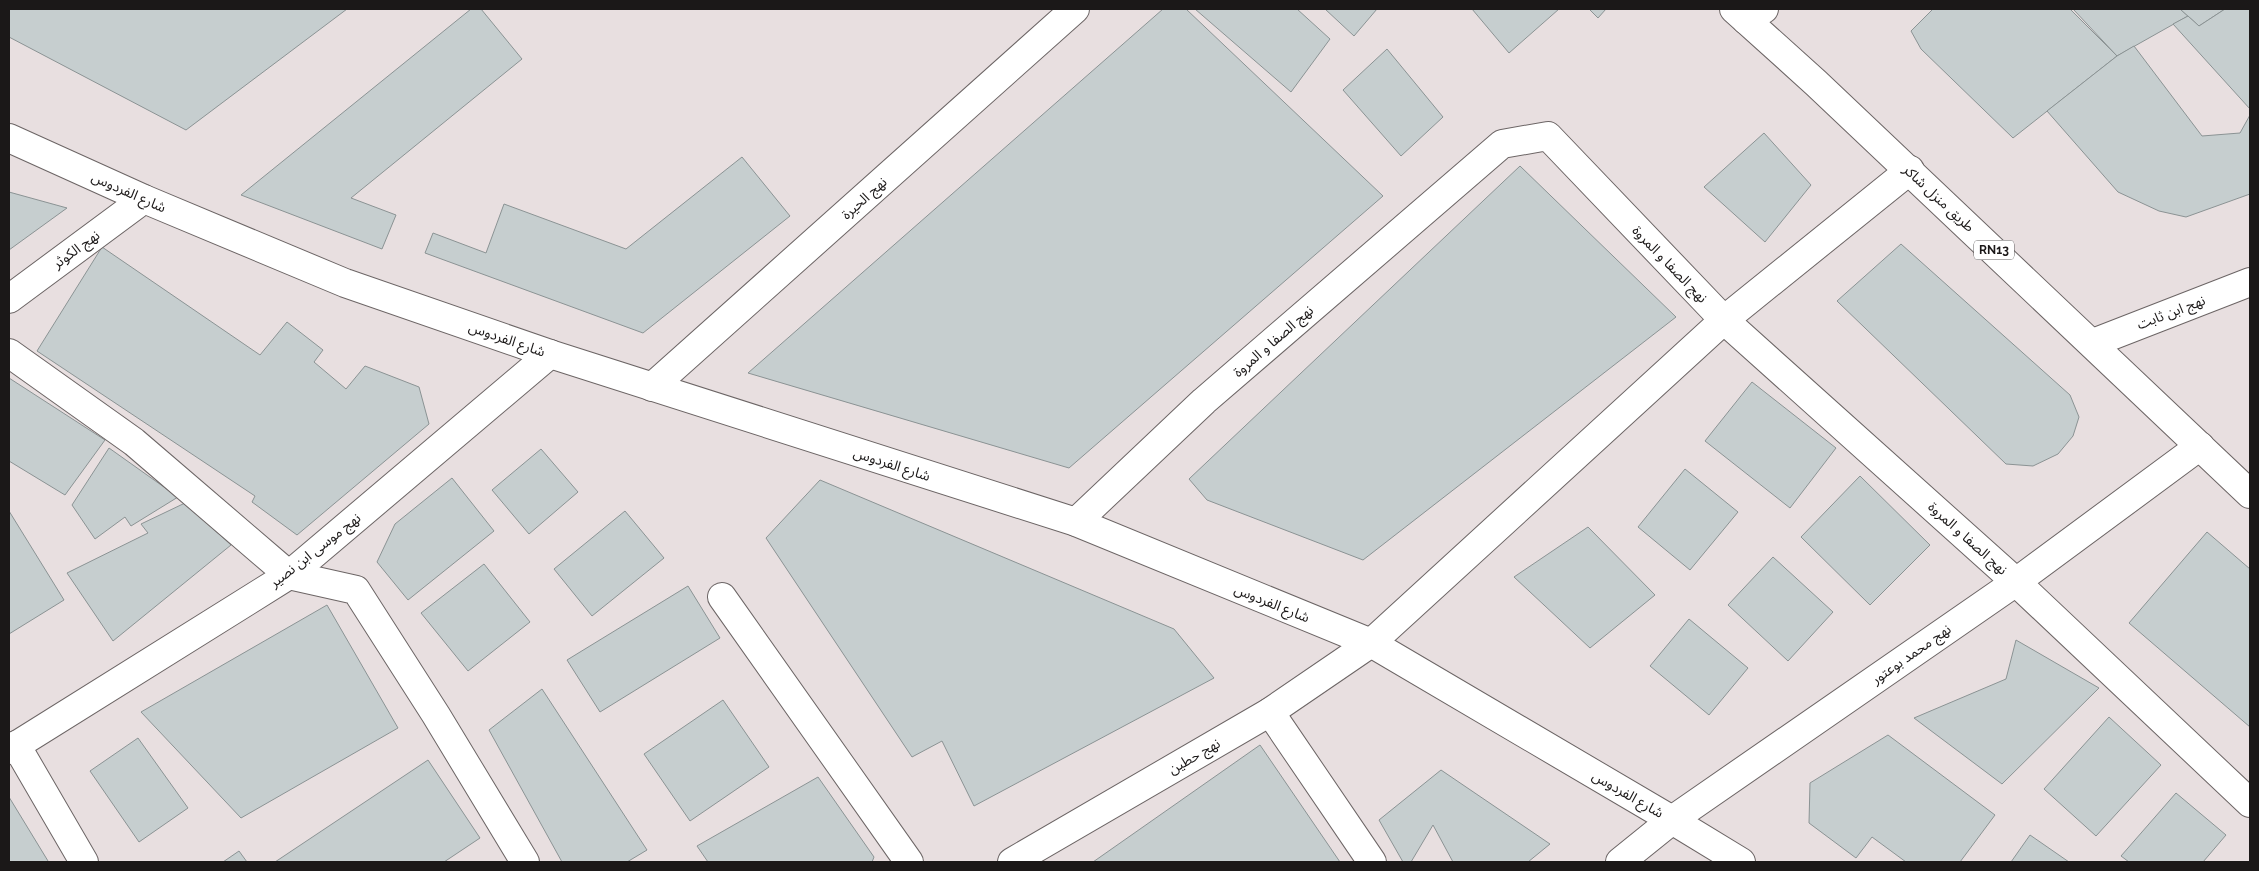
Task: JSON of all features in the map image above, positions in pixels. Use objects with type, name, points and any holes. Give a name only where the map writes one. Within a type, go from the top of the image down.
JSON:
[{"type":"street","name":"نهج الحيرة","points":[[652,387],[1075,9]]},
{"type":"street","name":"طريق منزل شاكر","points":[[1748,12],[1910,170],[2250,494]]},
{"type":"street","name":"نهج الصفا و المروة","points":[[1076,522],[1204,400],[1502,144],[1548,136],[1724,320],[2016,582],[2250,804]]},
{"type":"street","name":"شارع الفردوس","points":[[9,138],[144,199],[345,283],[550,354],[1076,522],[1371,644],[1741,862]]},
{"type":"street","name":"نهج حطين","points":[[1012,862],[1270,712],[1371,644],[1724,320],[1910,170]]},
{"type":"street","name":"نهج الكوثر","points":[[9,299],[144,199]]},
{"type":"street","name":"نهج ابن ثابت","points":[[2093,343],[2250,282]]},
{"type":"street","points":[[9,353],[134,442],[289,575],[356,590],[436,715],[525,862]]},
{"type":"street","name":"نهج موسى ابن نصير","points":[[13,747],[289,575],[550,354]]},
{"type":"street","name":"نهج محمد بوعتور","points":[[1620,862],[1672,820],[2016,582],[2200,446]]},
{"type":"street","points":[[722,597],[909,862]]},
{"type":"street","points":[[1270,712],[1372,862]]},
{"type":"street","points":[[13,747],[84,862]]},
{"type":"building","points":[[9,9],[347,9],[186,130],[9,37]]},
{"type":"building","points":[[471,9],[481,9],[522,59],[351,198],[396,215],[382,249],[241,195]]},
{"type":"building","points":[[1163,9],[1186,9],[1383,196],[1069,468],[748,373]]},
{"type":"building","points":[[1195,9],[1297,9],[1330,39],[1291,92]]},
{"type":"building","points":[[1325,9],[1377,9],[1354,36]]},
{"type":"building","points":[[1472,9],[1559,9],[1509,53]]},
{"type":"building","points":[[1589,9],[1606,9],[1598,18]]},
{"type":"building","points":[[1933,9],[2070,9],[2117,56],[2013,138],[1921,49],[1911,31]]},
{"type":"building","points":[[2073,9],[2180,9],[2188,16],[2117,56]]},
{"type":"building","points":[[2180,9],[2225,9],[2199,26]]},
{"type":"building","points":[[2225,9],[2250,9],[2250,109],[2173,24],[2188,16],[2199,26]]},
{"type":"building","points":[[2134,46],[2202,136],[2240,133],[2250,115],[2250,194],[2186,217],[2159,211],[2118,192],[2047,111],[2117,56]]},
{"type":"building","points":[[1387,49],[1443,117],[1401,156],[1343,90]]},
{"type":"building","points":[[1764,133],[1811,185],[1765,242],[1704,187]]},
{"type":"building","points":[[742,157],[790,216],[643,333],[425,253],[433,233],[486,253],[504,204],[626,249]]},
{"type":"building","points":[[1520,166],[1676,317],[1363,560],[1207,500],[1189,479]]},
{"type":"building","points":[[9,192],[67,208],[9,250]]},
{"type":"building","points":[[1901,244],[2070,395],[2079,417],[2073,436],[2058,454],[2033,466],[2006,464],[1837,301]]},
{"type":"building","points":[[102,247],[260,355],[287,322],[323,350],[314,362],[346,389],[365,366],[419,387],[429,424],[297,535],[252,502],[255,496],[37,351]]},
{"type":"building","points":[[9,378],[105,440],[65,495],[9,461]]},
{"type":"building","points":[[1752,382],[1836,448],[1790,508],[1705,441]]},
{"type":"building","points":[[109,448],[178,497],[131,526],[125,517],[95,539],[72,505]]},
{"type":"building","points":[[541,449],[578,492],[529,534],[492,490]]},
{"type":"building","points":[[1685,469],[1738,512],[1690,570],[1638,527]]},
{"type":"building","points":[[1860,476],[1930,545],[1870,605],[1801,537]]},
{"type":"building","points":[[452,478],[494,531],[408,600],[377,562],[395,524]]},
{"type":"building","points":[[820,480],[1174,629],[1214,678],[974,806],[942,741],[912,757],[766,538]]},
{"type":"building","points":[[185,503],[231,545],[113,641],[67,573],[148,533],[141,524]]},
{"type":"building","points":[[9,511],[64,600],[9,634]]},
{"type":"building","points":[[625,511],[664,558],[592,616],[554,569]]},
{"type":"building","points":[[1588,527],[1655,595],[1590,648],[1514,577]]},
{"type":"building","points":[[2207,532],[2250,569],[2250,727],[2129,623]]},
{"type":"building","points":[[1773,557],[1833,612],[1788,661],[1728,605]]},
{"type":"building","points":[[484,564],[530,622],[468,671],[421,613]]},
{"type":"building","points":[[688,586],[720,638],[600,712],[567,660]]},
{"type":"building","points":[[327,605],[398,728],[241,818],[141,712]]},
{"type":"building","points":[[1689,619],[1748,668],[1709,715],[1650,666]]},
{"type":"building","points":[[2016,640],[2099,688],[2002,784],[1914,718],[2006,679]]},
{"type":"building","points":[[542,689],[647,850],[627,862],[562,862],[489,730]]},
{"type":"building","points":[[723,700],[769,767],[690,821],[644,754]]},
{"type":"building","points":[[2109,717],[2161,765],[2096,836],[2044,789]]},
{"type":"building","points":[[1888,735],[1995,815],[1960,862],[1906,862],[1872,837],[1856,858],[1809,823],[1810,783]]},
{"type":"building","points":[[138,738],[188,808],[139,842],[90,771]]},
{"type":"building","points":[[1260,745],[1340,862],[1093,862]]},
{"type":"building","points":[[428,760],[480,838],[444,862],[275,862]]},
{"type":"building","points":[[1441,770],[1550,844],[1528,862],[1453,862],[1433,825],[1411,862],[1403,862],[1379,820]]},
{"type":"building","points":[[818,777],[874,857],[872,862],[708,862],[697,846]]},
{"type":"building","points":[[2176,793],[2226,835],[2203,862],[2129,862],[2121,856]]},
{"type":"building","points":[[9,797],[48,861],[47,862],[9,862]]},
{"type":"building","points":[[2030,835],[2069,862],[2011,862]]},
{"type":"building","points":[[239,851],[247,862],[223,862]]}]
